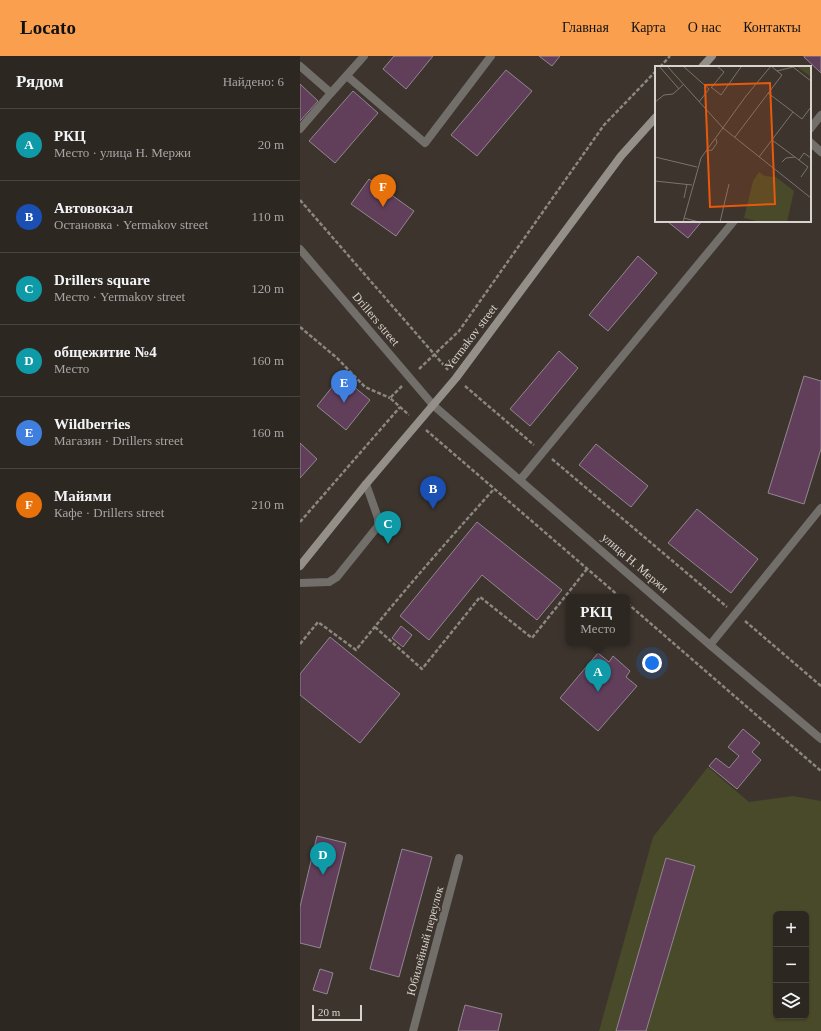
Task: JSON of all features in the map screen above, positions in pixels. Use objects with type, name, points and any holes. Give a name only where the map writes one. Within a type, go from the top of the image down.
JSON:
[{"type":"street","points":[[300,129],[364,56]]},
{"type":"street","points":[[347,76],[425,143],[491,56]]},
{"type":"street","points":[[703,66],[712,56]]},
{"type":"street","points":[[300,66],[331,93]]},
{"type":"street","points":[[811,128],[821,115]]},
{"type":"street","name":"Yermakov street","points":[[300,566],[366,484],[456,378],[621,156],[655,118]]},
{"type":"street","points":[[811,143],[821,152]]},
{"type":"street","points":[[520,480],[733,222]]},
{"type":"street","name":"Drillers street","points":[[300,249],[433,405]]},
{"type":"street","name":"улица Н. Мержи","points":[[433,405],[821,739]]},
{"type":"street","points":[[300,583],[329,582],[337,577],[378,526],[378,518],[366,484]]},
{"type":"street","points":[[710,645],[819,513]]},
{"type":"street","name":"Юбилейный переулок","points":[[413,1031],[459,858]]},
{"type":"path","points":[[661,66],[670,56]]},
{"type":"path","points":[[390,398],[459,331],[604,125],[655,72]]},
{"type":"path","points":[[300,327],[337,358],[365,387],[390,398],[616,594]]},
{"type":"path","points":[[300,522],[400,407]]},
{"type":"path","points":[[300,644],[318,622],[356,650],[449,538],[494,489]]},
{"type":"path","points":[[567,594],[587,569]]},
{"type":"path","points":[[375,627],[422,669],[480,597],[532,638],[566,595]]},
{"type":"path","points":[[630,606],[821,771]]},
{"type":"green space","points":[[708,767],[749,802],[793,796],[821,801],[821,1031],[599,1031],[653,837]]},
{"type":"building","points":[[394,56],[433,56],[406,89],[383,69]]},
{"type":"building","points":[[539,56],[560,56],[552,66]]},
{"type":"building","points":[[821,56],[821,73],[804,57]]},
{"type":"building","points":[[506,70],[532,91],[477,156],[451,135]]},
{"type":"building","points":[[300,84],[318,101],[300,121]]},
{"type":"building","points":[[353,91],[378,113],[335,163],[309,141]]},
{"type":"building","points":[[369,179],[414,211],[396,236],[351,204]]},
{"type":"building","points":[[668,222],[701,222],[688,238]]},
{"type":"building","points":[[638,256],[657,273],[608,331],[589,315]]},
{"type":"building","points":[[559,351],[578,368],[530,426],[510,409]]},
{"type":"building","points":[[341,376],[370,400],[346,430],[317,406]]},
{"type":"building","points":[[804,376],[821,381],[821,449],[804,504],[768,493]]},
{"type":"building","points":[[300,443],[317,459],[300,478]]},
{"type":"building","points":[[596,444],[648,486],[631,507],[579,465]]},
{"type":"building","points":[[697,509],[758,559],[731,593],[668,543]]},
{"type":"building","points":[[477,522],[562,590],[537,620],[482,575],[429,640],[400,616]]},
{"type":"building","points":[[401,626],[412,635],[403,647],[392,638]]},
{"type":"building","points":[[330,637],[400,694],[360,743],[300,695],[300,674]]},
{"type":"building","points":[[598,653],[609,662],[613,656],[630,671],[626,677],[637,686],[598,731],[560,698]]},
{"type":"building","points":[[743,729],[760,743],[752,752],[761,760],[737,789],[709,766],[716,758],[729,768],[739,756],[728,747]]},
{"type":"building","points":[[317,836],[346,843],[320,948],[300,943],[300,907]]},
{"type":"building","points":[[402,849],[432,857],[399,977],[370,969]]},
{"type":"building","points":[[666,858],[695,866],[646,1031],[616,1031]]},
{"type":"building","points":[[320,969],[333,973],[327,994],[313,990]]},
{"type":"building","points":[[465,1005],[502,1014],[498,1031],[458,1031]]},
{"type":"place","name":"Майями","points":[[383,207]]},
{"type":"place","name":"Wildberries","points":[[344,403]]},
{"type":"place","name":"Автовокзал","points":[[433,509]]},
{"type":"place","name":"Drillers square","points":[[388,544]]},
{"type":"place","name":"РКЦ","points":[[598,692]]},
{"type":"place","name":"общежитие №4","points":[[323,875]]}]
